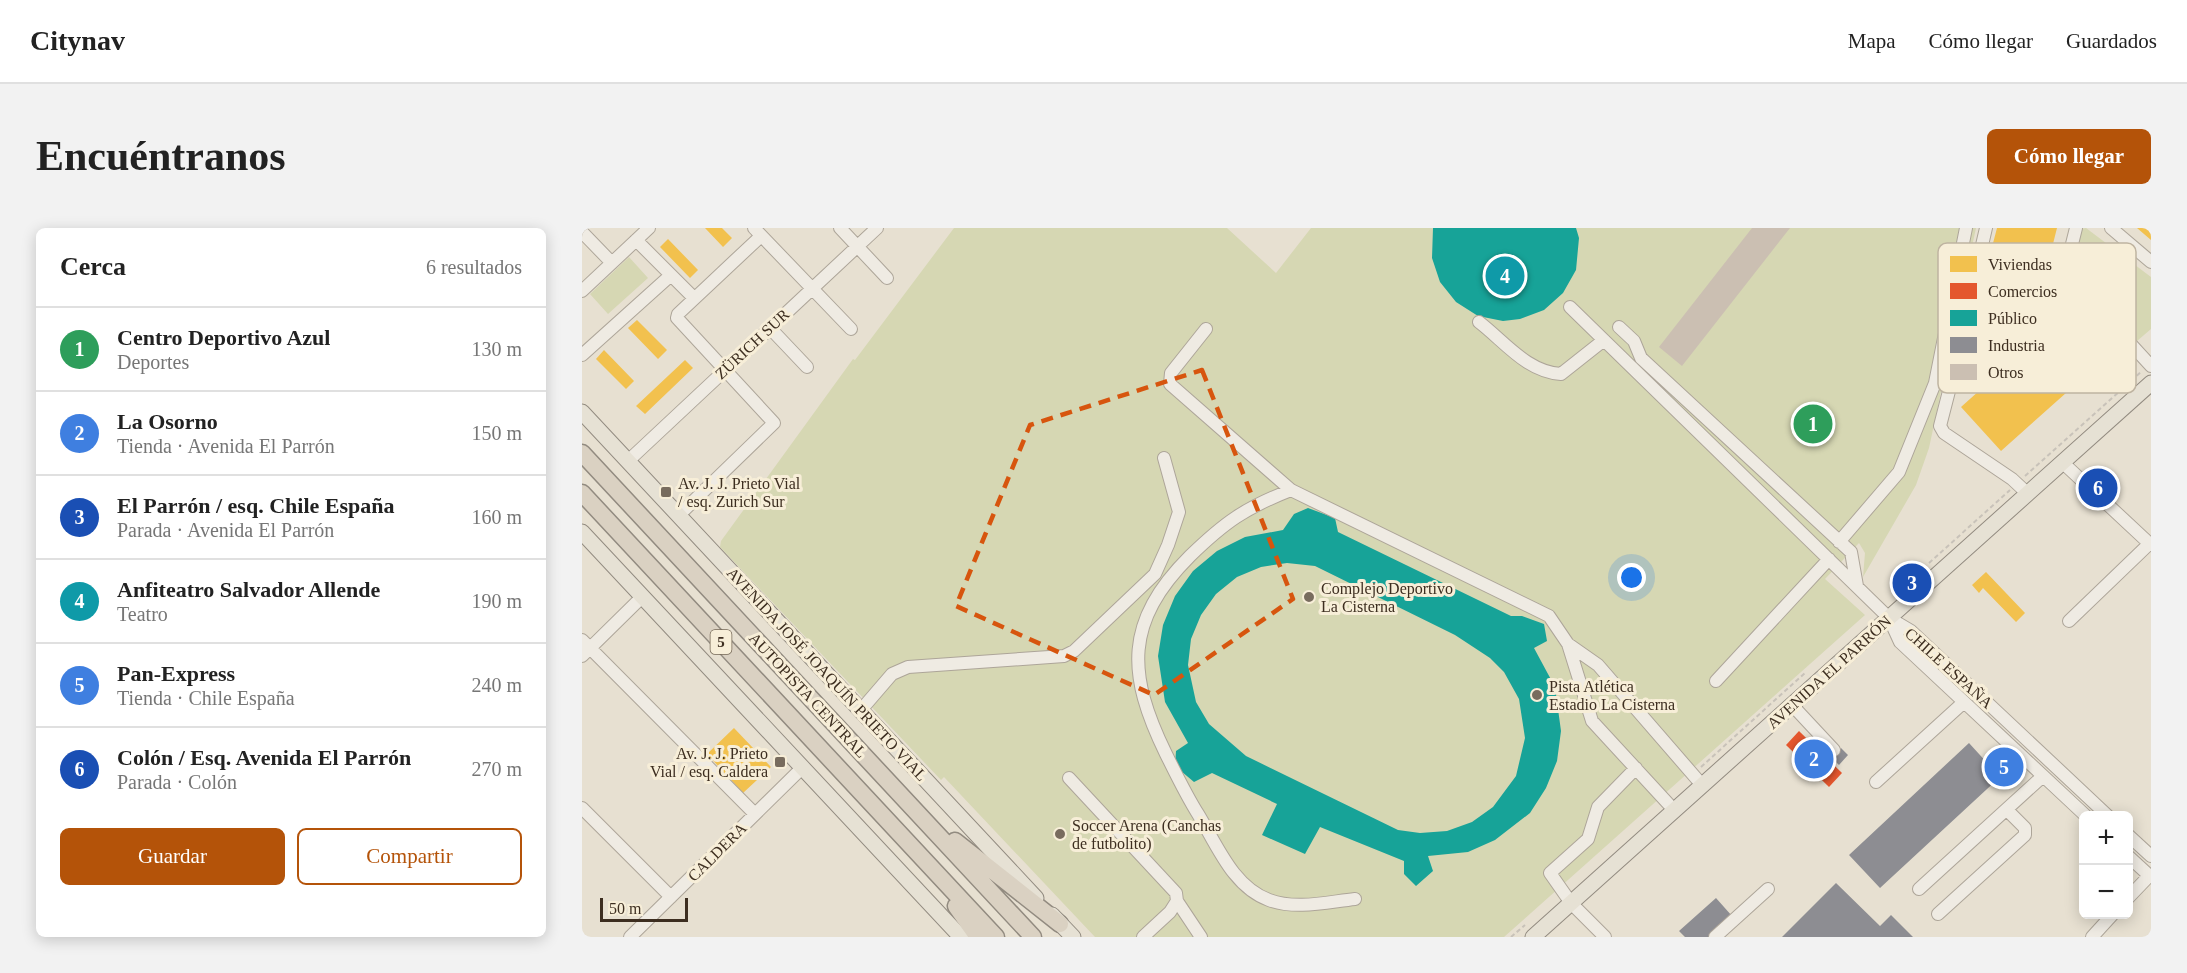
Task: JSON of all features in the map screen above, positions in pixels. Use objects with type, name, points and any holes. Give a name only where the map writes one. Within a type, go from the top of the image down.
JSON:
[{"type":"highway","name":"AUTOPISTA CENTRAL","points":[[582,453],[1033,937]]},
{"type":"highway","name":"AUTOPISTA CENTRAL","points":[[582,493],[996,937]]},
{"type":"highway","points":[[914,809],[1060,924]]},
{"type":"highway","points":[[931,867],[978,937]]},
{"type":"main road","name":"AVENIDA EL PARRÓN","points":[[1533,937],[1674,810],[1697,780],[1792,705],[1888,618],[2022,488],[2062,462],[2151,383]]},
{"type":"main road","name":"AVENIDA JOSÉ JOAQUÍN PRIETO VIAL","points":[[582,412],[1073,937]]},
{"type":"main road","points":[[582,532],[961,937]]},
{"type":"street","points":[[582,291],[649,228]]},
{"type":"street","points":[[840,228],[887,279]]},
{"type":"street","name":"ZÜRICH SUR","points":[[628,461],[877,228]]},
{"type":"street","points":[[1963,243],[1966,228]]},
{"type":"street","points":[[1983,243],[1986,228]]},
{"type":"street","points":[[2072,243],[2076,228]]},
{"type":"street","points":[[2111,228],[2129,243]]},
{"type":"street","points":[[582,232],[612,263]]},
{"type":"street","points":[[679,516],[774,423],[677,318],[678,314],[758,232],[851,329]]},
{"type":"street","points":[[636,240],[694,298]]},
{"type":"street","points":[[2136,249],[2151,262]]},
{"type":"street","points":[[582,355],[671,275]]},
{"type":"street","points":[[1570,308],[1857,585],[1888,618]]},
{"type":"street","points":[[1479,322],[1534,368],[1546,373],[1561,374],[1604,340]]},
{"type":"street","points":[[1620,327],[1634,341],[1641,358],[1851,552],[1857,585]]},
{"type":"street","points":[[770,328],[807,367]]},
{"type":"street","points":[[1206,329],[1171,373],[1170,384],[1291,490],[1549,616],[1568,644],[1592,721],[1674,810]]},
{"type":"street","points":[[2136,351],[2150,366]]},
{"type":"street","points":[[1839,542],[1899,472],[1935,383],[1938,368]]},
{"type":"street","points":[[1948,393],[1940,426],[1944,433],[2022,488]]},
{"type":"street","points":[[861,710],[892,674],[908,667],[1064,656],[1074,651],[1155,574],[1179,512],[1164,458]]},
{"type":"street","points":[[2062,462],[2150,544],[2069,621]]},
{"type":"street","points":[[1291,490],[1251,506],[1220,526],[1170,577],[1150,607],[1142,631],[1138,658],[1140,686],[1152,724],[1188,797],[1244,885],[1268,900],[1289,904],[1354,899]]},
{"type":"street","points":[[1716,681],[1829,559]]},
{"type":"street","points":[[643,596],[585,648],[755,814]]},
{"type":"street","name":"CHILE ESPAÑA","points":[[1888,618],[1900,642],[2081,811]]},
{"type":"street","name":"CHILE ESPAÑA","points":[[1888,618],[1911,631],[2103,811]]},
{"type":"street","points":[[1568,644],[1598,664],[1697,780]]},
{"type":"street","points":[[1876,782],[1964,702]]},
{"type":"street","points":[[1792,705],[1834,750]]},
{"type":"street","name":"CALDERA","points":[[630,937],[803,767]]},
{"type":"street","points":[[1605,937],[1570,903],[1550,876],[1552,870],[1588,839],[1598,807],[1636,768]]},
{"type":"street","points":[[1919,889],[2008,811],[2043,776]]},
{"type":"street","points":[[1069,778],[1176,893],[1177,901],[1201,937]]},
{"type":"street","points":[[582,808],[670,897]]},
{"type":"street","points":[[1938,914],[2025,835],[2025,828],[2008,811]]},
{"type":"street","points":[[2133,840],[2151,856]]},
{"type":"street","points":[[2133,860],[2150,876],[2133,893]]},
{"type":"street","points":[[1715,937],[1768,889]]},
{"type":"street","points":[[1143,937],[1170,912],[1177,901]]},
{"type":"street","points":[[2092,937],[2109,919]]},
{"type":"path","points":[[2136,379],[2150,366]]},
{"type":"path","points":[[1922,569],[2022,488],[2122,393]]},
{"type":"path","points":[[1697,780],[1808,671]]},
{"type":"path","points":[[1511,937],[1528,922]]},
{"type":"highlighted area","points":[[1202,370],[1293,599],[1154,695],[956,606],[1030,425]]},
{"type":"green space","name":"Complejo Deportivo La Cisterna","points":[[954,228],[1227,228],[1276,273],[1311,228],[1976,228],[1973,243],[1938,243],[1938,393],[1941,393],[1929,448],[1916,485],[1863,577],[1865,553],[1859,543],[1825,579],[1865,615],[1504,937],[1095,937],[944,777],[941,780],[720,547],[721,541],[853,359],[855,360]]},
{"type":"green space","points":[[2086,228],[2106,243],[2079,243],[2080,229]]},
{"type":"green space","points":[[629,257],[648,278],[608,314],[590,294]]},
{"type":"green space","points":[[2136,266],[2151,277],[2151,329],[2137,341]]},
{"type":"building: Viviendas","points":[[705,228],[722,228],[732,238],[723,247]]},
{"type":"building: Viviendas","points":[[1997,228],[2057,228],[2053,243],[1993,243]]},
{"type":"building: Viviendas","points":[[2137,228],[2151,228],[2151,240]]},
{"type":"building: Viviendas","points":[[668,239],[698,270],[690,278],[660,247]]},
{"type":"building: Viviendas","points":[[637,320],[667,350],[658,359],[628,328]]},
{"type":"building: Viviendas","points":[[604,350],[634,381],[626,389],[596,359]]},
{"type":"building: Viviendas","points":[[685,360],[693,368],[645,414],[636,406]]},
{"type":"building: Viviendas","points":[[1977,393],[2066,393],[2001,451],[1961,407]]},
{"type":"building: Viviendas","points":[[1986,572],[2025,613],[2016,622],[1983,588],[1979,593],[1972,585]]},
{"type":"building: Viviendas","points":[[734,728],[771,767],[743,793],[707,754]]},
{"type":"building: Comercios","points":[[1799,731],[1842,773],[1829,787],[1786,745]]},
{"type":"building: Público","points":[[1433,228],[1576,228],[1579,238],[1576,270],[1563,293],[1544,310],[1520,319],[1503,321],[1478,316],[1456,302],[1440,282],[1432,258]]},
{"type":"building: Público","name":"Pista Atlética Estadio La Cisterna","points":[[1308,508],[1335,518],[1338,532],[1511,616],[1522,616],[1544,624],[1547,641],[1534,648],[1555,687],[1561,731],[1557,761],[1546,788],[1530,813],[1495,840],[1468,852],[1428,856],[1433,871],[1416,886],[1404,874],[1404,861],[1320,827],[1305,854],[1262,835],[1277,804],[1212,773],[1194,782],[1175,766],[1176,751],[1188,743],[1165,702],[1158,656],[1163,625],[1175,596],[1193,571],[1217,551],[1245,537],[1283,530],[1294,514]],"holes":[[[1287,563],[1315,566],[1455,635],[1490,658],[1504,672],[1519,699],[1525,738],[1516,776],[1493,807],[1472,822],[1447,831],[1420,833],[1398,830],[1246,756],[1209,724],[1196,702],[1188,665],[1191,639],[1201,615],[1216,594],[1237,577],[1261,567]]]},
{"type":"building: Industria","points":[[1969,743],[2000,777],[1880,888],[1849,855]]},
{"type":"building: Industria","points":[[1841,748],[1848,755],[1839,765],[1832,758]]},
{"type":"building: Industria","points":[[1836,883],[1880,926],[1891,915],[1913,937],[1782,937]]},
{"type":"building: Industria","points":[[1716,898],[1732,916],[1709,937],[1685,937],[1679,931]]},
{"type":"building: Otros","points":[[1752,228],[1790,228],[1682,366],[1659,347]]},
{"type":"place","name":"Anfiteatro Salvador Allende","points":[[1505,276]]},
{"type":"place","name":"Centro Deportivo Azul","points":[[1813,424]]},
{"type":"place","name":"Colón / Esq. Avenida El Parrón","points":[[2098,488]]},
{"type":"place","name":"Av. J. J. Prieto Vial / esq. Zurich Sur","points":[[666,492]]},
{"type":"place","name":"El Parrón / esq. Chile España","points":[[1912,583]]},
{"type":"place","name":"Complejo Deportivo La Cisterna","points":[[1309,597]]},
{"type":"place","name":"Pista Atlética Estadio La Cisterna","points":[[1537,695]]},
{"type":"place","name":"La Osorno","points":[[1814,759]]},
{"type":"place","name":"Av. J. J. Prieto Vial / esq. Caldera","points":[[780,762]]},
{"type":"place","name":"Pan-Express","points":[[2004,767]]},
{"type":"place","name":"Soccer Arena (Canchas de futbolito)","points":[[1060,834]]}]
